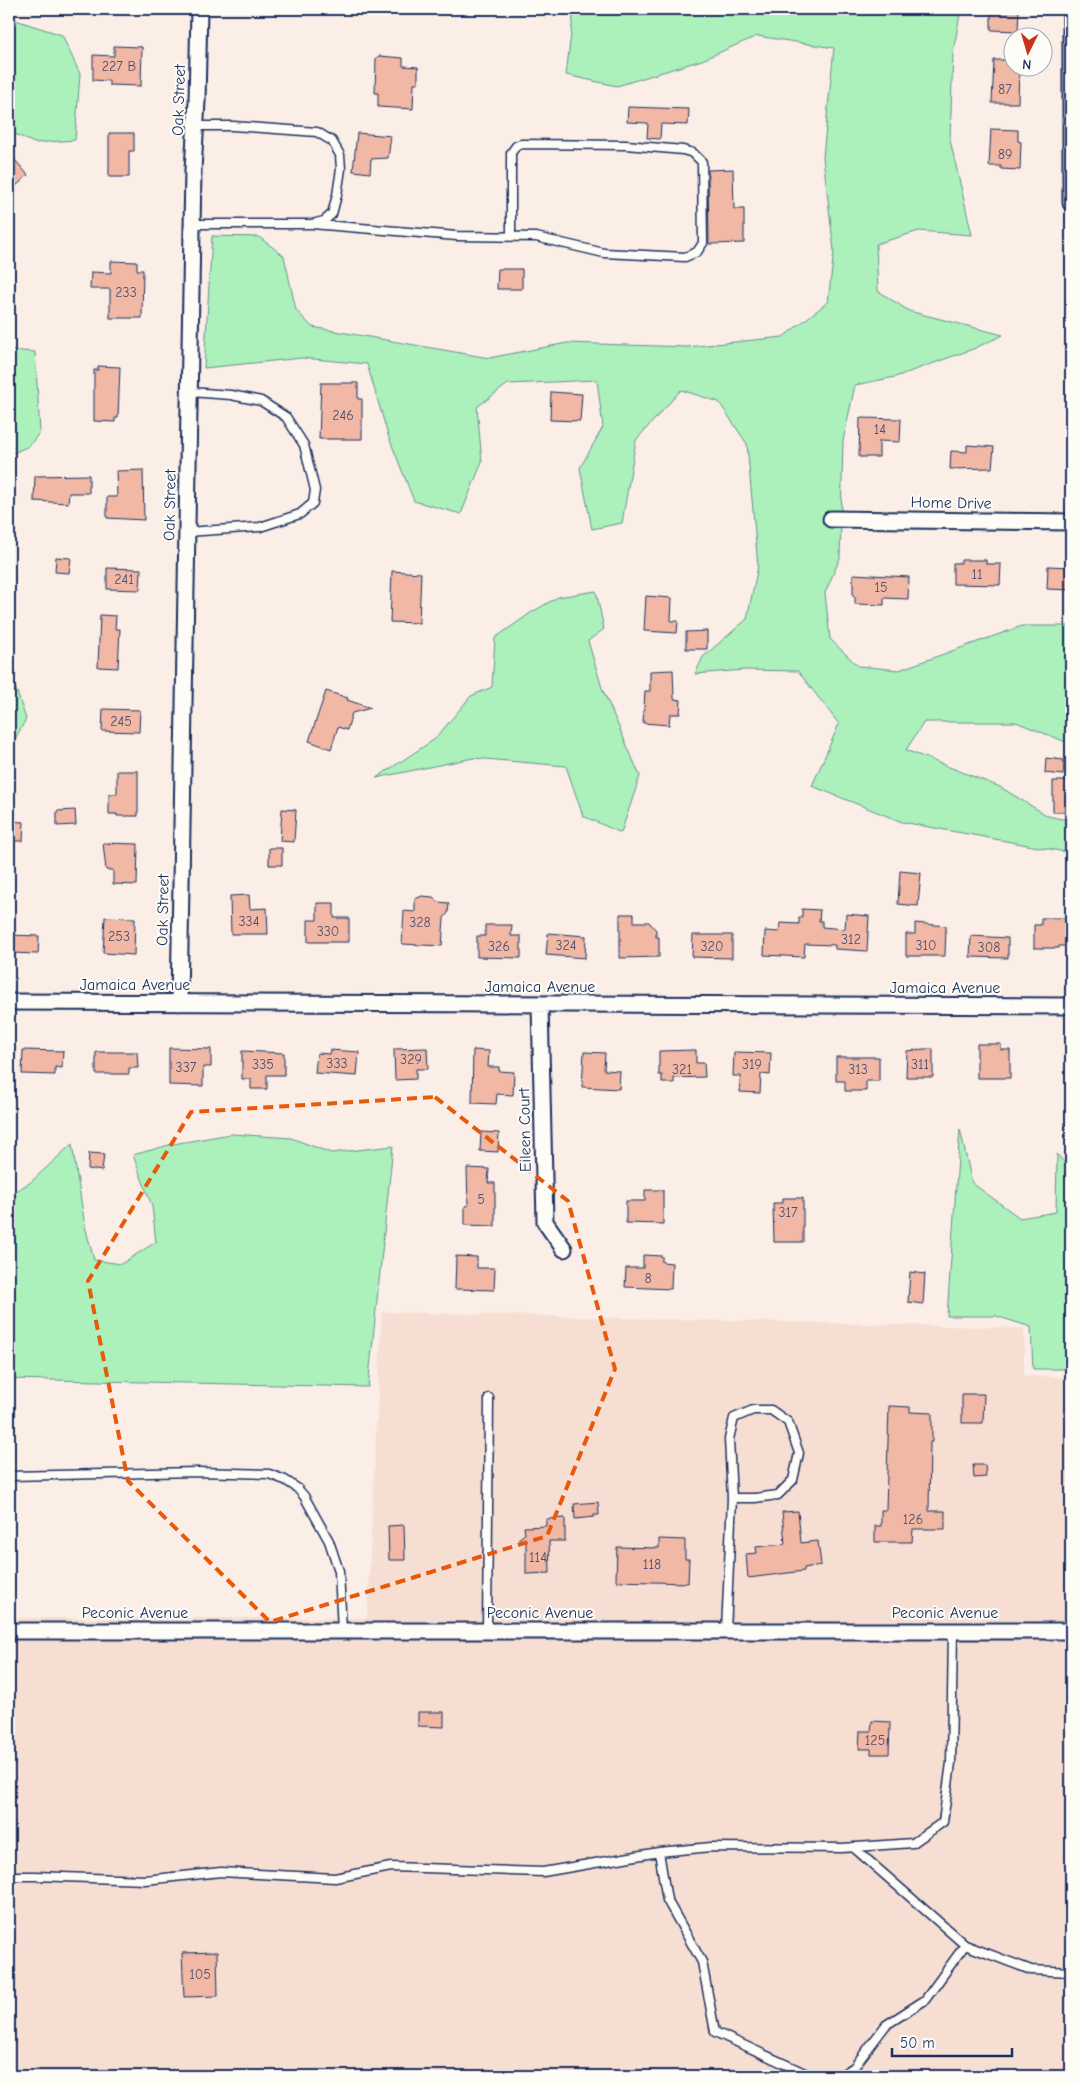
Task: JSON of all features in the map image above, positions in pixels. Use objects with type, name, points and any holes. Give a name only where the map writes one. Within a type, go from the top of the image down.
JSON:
[{"type":"street","name":"Oak Street","points":[[179,1003],[193,170],[198,9]]},
{"type":"street","points":[[1071,9],[1071,201]]},
{"type":"street","name":"Home Drive","points":[[831,519],[1071,522]]},
{"type":"street","name":"Jamaica Avenue","points":[[9,1002],[1071,1006]]},
{"type":"street","name":"Eileen Court","points":[[540,1004],[545,1222],[564,1249]]},
{"type":"street","name":"Peconic Avenue","points":[[9,1631],[1071,1631]]},
{"type":"lane","points":[[195,126],[233,126],[317,132],[332,141],[340,155],[341,169],[337,195],[332,214],[324,222],[312,224]]},
{"type":"lane","points":[[193,224],[312,224],[457,236],[511,236],[536,236],[604,253],[685,257],[697,252],[703,243],[702,162],[693,153],[683,150],[626,145],[521,144],[516,146],[511,153],[511,236]]},
{"type":"lane","points":[[187,532],[260,527],[300,514],[313,503],[315,490],[304,445],[286,417],[261,401],[231,395],[190,392]]},
{"type":"lane","points":[[487,1631],[489,1398]]},
{"type":"lane","points":[[726,1631],[732,1498],[729,1438],[734,1418],[753,1410],[771,1410],[788,1422],[799,1453],[793,1480],[778,1495],[732,1498]]},
{"type":"lane","points":[[9,1476],[196,1472],[269,1474],[284,1480],[298,1488],[304,1496],[329,1541],[339,1570],[342,1631]]},
{"type":"lane","points":[[9,1876],[145,1880],[221,1872],[335,1878],[391,1867],[543,1872],[659,1852],[711,1848],[853,1847],[912,1843],[943,1822],[951,1763],[953,1631]]},
{"type":"lane","points":[[853,1847],[965,1945],[1031,1970],[1071,1972]]},
{"type":"lane","points":[[659,1852],[667,1900],[702,1962],[715,2032],[811,2076]]},
{"type":"lane","points":[[840,2076],[854,2067],[886,2025],[924,2000],[965,1945]]},
{"type":"highlighted area","points":[[435,1097],[568,1201],[615,1369],[547,1536],[270,1622],[128,1481],[88,1281],[191,1112]]},
{"type":"shaded area","points":[[382,1312],[1024,1328],[1024,1376],[1071,1377],[1071,2076],[9,2076],[9,1618],[367,1618]]},
{"type":"green space","points":[[574,9],[961,9],[953,53],[950,140],[972,235],[919,231],[876,244],[878,291],[909,311],[1003,335],[973,349],[895,377],[855,385],[843,441],[840,558],[825,593],[830,639],[858,666],[899,670],[1022,626],[1071,626],[1071,744],[1016,722],[924,722],[906,750],[1000,787],[1048,816],[1071,821],[1071,853],[902,822],[812,786],[839,724],[798,671],[744,670],[695,674],[703,657],[747,619],[758,566],[747,444],[719,402],[681,390],[636,440],[622,523],[592,529],[580,468],[603,427],[597,380],[508,384],[477,407],[482,462],[461,514],[414,501],[388,435],[367,364],[302,358],[204,368],[212,236],[259,237],[284,256],[296,310],[312,327],[489,358],[567,343],[687,347],[783,337],[828,302],[834,251],[823,157],[834,48],[757,36],[702,60],[617,86],[566,75]]},
{"type":"green space","points":[[9,18],[62,35],[80,74],[75,140],[34,143],[9,131]]},
{"type":"green space","points":[[9,350],[35,352],[40,432],[29,446],[9,455]]},
{"type":"green space","points":[[596,591],[604,629],[588,641],[602,688],[640,776],[621,833],[583,816],[566,766],[473,758],[376,778],[435,739],[471,696],[492,687],[495,638],[532,612],[558,597]]},
{"type":"green space","points":[[9,612],[13,619],[13,680],[26,719],[9,750]]},
{"type":"green space","points":[[960,1129],[972,1183],[1020,1218],[1056,1212],[1057,1154],[1071,1170],[1071,1369],[1033,1369],[1031,1327],[996,1316],[947,1316]]},
{"type":"green space","points":[[231,1134],[291,1138],[331,1153],[393,1146],[368,1387],[9,1379],[9,1195],[31,1182],[72,1144],[85,1226],[94,1260],[121,1264],[156,1242],[152,1206],[133,1155],[173,1144]]},
{"type":"building","points":[[991,9],[1019,9],[1018,28],[991,30]]},
{"type":"building","points":[[114,46],[142,47],[141,86],[109,85],[109,81],[93,80],[93,55],[114,56]]},
{"type":"building","points":[[379,56],[403,58],[403,66],[418,67],[418,83],[414,83],[413,109],[378,107],[378,93],[375,93],[376,58]]},
{"type":"building","points":[[994,60],[1002,60],[1002,78],[1019,78],[1018,103],[992,103]]},
{"type":"building","points":[[628,107],[689,109],[688,125],[661,124],[660,139],[647,138],[648,123],[627,122]]},
{"type":"building","points":[[991,129],[1018,130],[1018,141],[1021,142],[1020,170],[1001,169],[1001,166],[989,166]]},
{"type":"building","points":[[109,133],[134,133],[134,151],[129,151],[129,177],[109,177]]},
{"type":"building","points":[[357,133],[391,136],[388,158],[371,159],[370,173],[353,171]]},
{"type":"building","points":[[9,153],[28,175],[16,186],[9,177]]},
{"type":"building","points":[[733,169],[734,209],[744,209],[744,243],[709,244],[708,170]]},
{"type":"building","points":[[111,261],[137,262],[137,270],[143,270],[142,318],[110,318],[110,289],[90,289],[91,272],[111,273]]},
{"type":"building","points":[[498,269],[522,269],[522,289],[497,289]]},
{"type":"building","points":[[98,366],[120,367],[118,418],[115,418],[115,422],[94,421],[94,370],[98,370]]},
{"type":"building","points":[[321,383],[358,383],[358,399],[362,399],[362,439],[319,439]]},
{"type":"building","points":[[551,392],[582,394],[580,421],[550,420]]},
{"type":"building","points":[[860,418],[901,419],[900,442],[879,441],[879,457],[859,457]]},
{"type":"building","points":[[967,445],[994,447],[992,468],[950,469],[951,451],[967,452]]},
{"type":"building","points":[[143,470],[144,520],[107,518],[107,497],[117,497],[116,471]]},
{"type":"building","points":[[89,475],[89,493],[69,493],[68,503],[34,501],[35,476]]},
{"type":"building","points":[[56,557],[71,558],[69,573],[55,572]]},
{"type":"building","points":[[961,560],[986,560],[986,564],[1001,564],[1000,585],[953,584],[953,563],[961,563]]},
{"type":"building","points":[[1048,566],[1071,567],[1071,590],[1047,589]]},
{"type":"building","points":[[107,568],[141,569],[140,590],[107,589]]},
{"type":"building","points":[[392,571],[421,573],[419,623],[390,622]]},
{"type":"building","points":[[853,574],[909,577],[908,599],[884,598],[884,605],[855,604]]},
{"type":"building","points":[[646,596],[672,598],[671,621],[678,621],[677,633],[644,631]]},
{"type":"building","points":[[100,615],[116,616],[115,629],[120,629],[118,668],[98,667]]},
{"type":"building","points":[[707,631],[707,649],[686,649],[686,632]]},
{"type":"building","points":[[673,670],[674,699],[681,700],[680,714],[670,714],[669,725],[643,723],[645,691],[650,691],[650,671]]},
{"type":"building","points":[[326,691],[371,708],[352,713],[347,730],[338,727],[331,749],[309,741]]},
{"type":"building","points":[[103,709],[140,710],[139,732],[102,731]]},
{"type":"building","points":[[1046,758],[1064,760],[1063,775],[1045,773]]},
{"type":"building","points":[[117,771],[138,771],[138,816],[109,814],[109,794],[117,794]]},
{"type":"building","points":[[1053,781],[1071,781],[1071,812],[1053,812]]},
{"type":"building","points":[[282,809],[296,810],[294,842],[280,841]]},
{"type":"building","points":[[75,810],[76,825],[57,826],[57,811]]},
{"type":"building","points":[[9,821],[24,822],[23,841],[9,841]]},
{"type":"building","points":[[103,843],[138,844],[137,885],[113,884],[113,870],[106,870]]},
{"type":"building","points":[[269,848],[282,848],[282,865],[269,865]]},
{"type":"building","points":[[900,871],[921,873],[918,906],[898,904]]},
{"type":"building","points":[[249,895],[250,909],[267,908],[268,934],[231,934],[230,896]]},
{"type":"building","points":[[422,896],[433,897],[438,902],[449,903],[448,913],[444,918],[442,946],[402,944],[404,911],[415,912],[415,899]]},
{"type":"building","points":[[317,903],[334,903],[334,918],[349,918],[349,942],[308,942],[308,920],[317,920]]},
{"type":"building","points":[[802,909],[820,910],[819,921],[822,921],[822,927],[845,929],[846,914],[869,916],[867,951],[835,949],[835,945],[805,944],[804,957],[764,955],[765,931],[779,932],[780,923],[799,924],[799,918],[802,918]]},
{"type":"building","points":[[620,914],[634,914],[634,922],[649,922],[656,930],[656,937],[659,937],[659,957],[620,958]]},
{"type":"building","points":[[105,917],[135,918],[134,955],[103,953]]},
{"type":"building","points":[[1041,918],[1071,918],[1071,946],[1034,948],[1034,925],[1041,925]]},
{"type":"building","points":[[915,923],[946,926],[945,956],[906,956],[906,934],[915,934]]},
{"type":"building","points":[[485,925],[512,925],[511,936],[521,936],[521,958],[477,957],[477,936],[485,936]]},
{"type":"building","points":[[548,933],[586,936],[585,958],[546,955]]},
{"type":"building","points":[[9,935],[39,936],[38,954],[9,953]]},
{"type":"building","points":[[693,935],[732,935],[732,958],[692,957]]},
{"type":"building","points":[[971,936],[1008,938],[1008,958],[970,957]]},
{"type":"building","points":[[977,1044],[1001,1044],[1001,1050],[1010,1050],[1010,1078],[977,1078]]},
{"type":"building","points":[[169,1048],[211,1049],[211,1067],[203,1067],[203,1086],[169,1085]]},
{"type":"building","points":[[427,1048],[428,1069],[416,1069],[416,1079],[395,1080],[394,1049]]},
{"type":"building","points":[[933,1049],[933,1077],[906,1077],[907,1051]]},
{"type":"building","points":[[23,1050],[63,1051],[62,1068],[55,1067],[55,1075],[22,1074]]},
{"type":"building","points":[[330,1050],[359,1052],[357,1076],[315,1073],[317,1053],[329,1054]]},
{"type":"building","points":[[473,1050],[489,1051],[488,1067],[499,1067],[499,1071],[514,1072],[513,1095],[497,1094],[496,1104],[472,1103]]},
{"type":"building","points":[[696,1050],[696,1063],[704,1063],[705,1077],[674,1078],[674,1083],[662,1083],[662,1075],[659,1075],[659,1051]]},
{"type":"building","points":[[242,1051],[284,1053],[284,1075],[267,1075],[267,1089],[251,1089],[251,1079],[242,1079]]},
{"type":"building","points":[[96,1052],[137,1052],[138,1068],[129,1068],[129,1074],[96,1074]]},
{"type":"building","points":[[584,1052],[605,1053],[604,1070],[620,1071],[619,1089],[582,1087]]},
{"type":"building","points":[[734,1052],[771,1053],[770,1075],[761,1074],[760,1093],[740,1092],[741,1076],[733,1076]]},
{"type":"building","points":[[836,1057],[879,1057],[879,1081],[866,1081],[866,1091],[845,1091],[845,1081],[836,1081]]},
{"type":"building","points":[[481,1132],[499,1133],[498,1152],[480,1151]]},
{"type":"building","points":[[89,1153],[104,1154],[102,1171],[88,1169]]},
{"type":"building","points":[[467,1168],[489,1169],[488,1183],[495,1183],[495,1226],[465,1225],[465,1206],[468,1206]]},
{"type":"building","points":[[645,1190],[663,1190],[663,1224],[626,1223],[626,1201],[645,1201]]},
{"type":"building","points":[[783,1198],[803,1198],[803,1242],[774,1242],[773,1203],[783,1203]]},
{"type":"building","points":[[643,1255],[662,1256],[662,1262],[672,1263],[671,1289],[625,1287],[626,1268],[643,1268]]},
{"type":"building","points":[[456,1256],[477,1257],[477,1268],[495,1268],[494,1290],[455,1289]]},
{"type":"building","points":[[910,1272],[925,1274],[923,1304],[908,1302]]},
{"type":"building","points":[[962,1394],[984,1394],[983,1423],[962,1423]]},
{"type":"building","points":[[889,1406],[910,1407],[910,1412],[932,1413],[929,1511],[945,1511],[945,1529],[913,1529],[912,1542],[875,1542],[875,1526],[881,1526],[881,1510],[886,1510]]},
{"type":"building","points":[[973,1465],[985,1465],[986,1477],[974,1478]]},
{"type":"building","points":[[598,1502],[599,1515],[575,1519],[574,1504]]},
{"type":"building","points":[[798,1511],[801,1543],[818,1541],[821,1565],[804,1568],[804,1571],[748,1578],[746,1554],[757,1553],[756,1547],[785,1544],[782,1512]]},
{"type":"building","points":[[565,1518],[565,1541],[549,1541],[550,1573],[526,1574],[526,1541],[518,1539],[525,1534],[524,1527],[546,1526],[546,1519]]},
{"type":"building","points":[[404,1525],[405,1560],[389,1560],[388,1526]]},
{"type":"building","points":[[659,1539],[685,1540],[685,1559],[689,1559],[688,1583],[616,1580],[617,1547],[659,1548]]},
{"type":"building","points":[[418,1712],[444,1712],[444,1727],[418,1726]]},
{"type":"building","points":[[872,1721],[890,1722],[889,1754],[871,1754],[871,1749],[859,1749],[860,1731],[871,1731]]},
{"type":"building","points":[[217,1952],[218,1996],[184,1997],[182,1953]]}]
